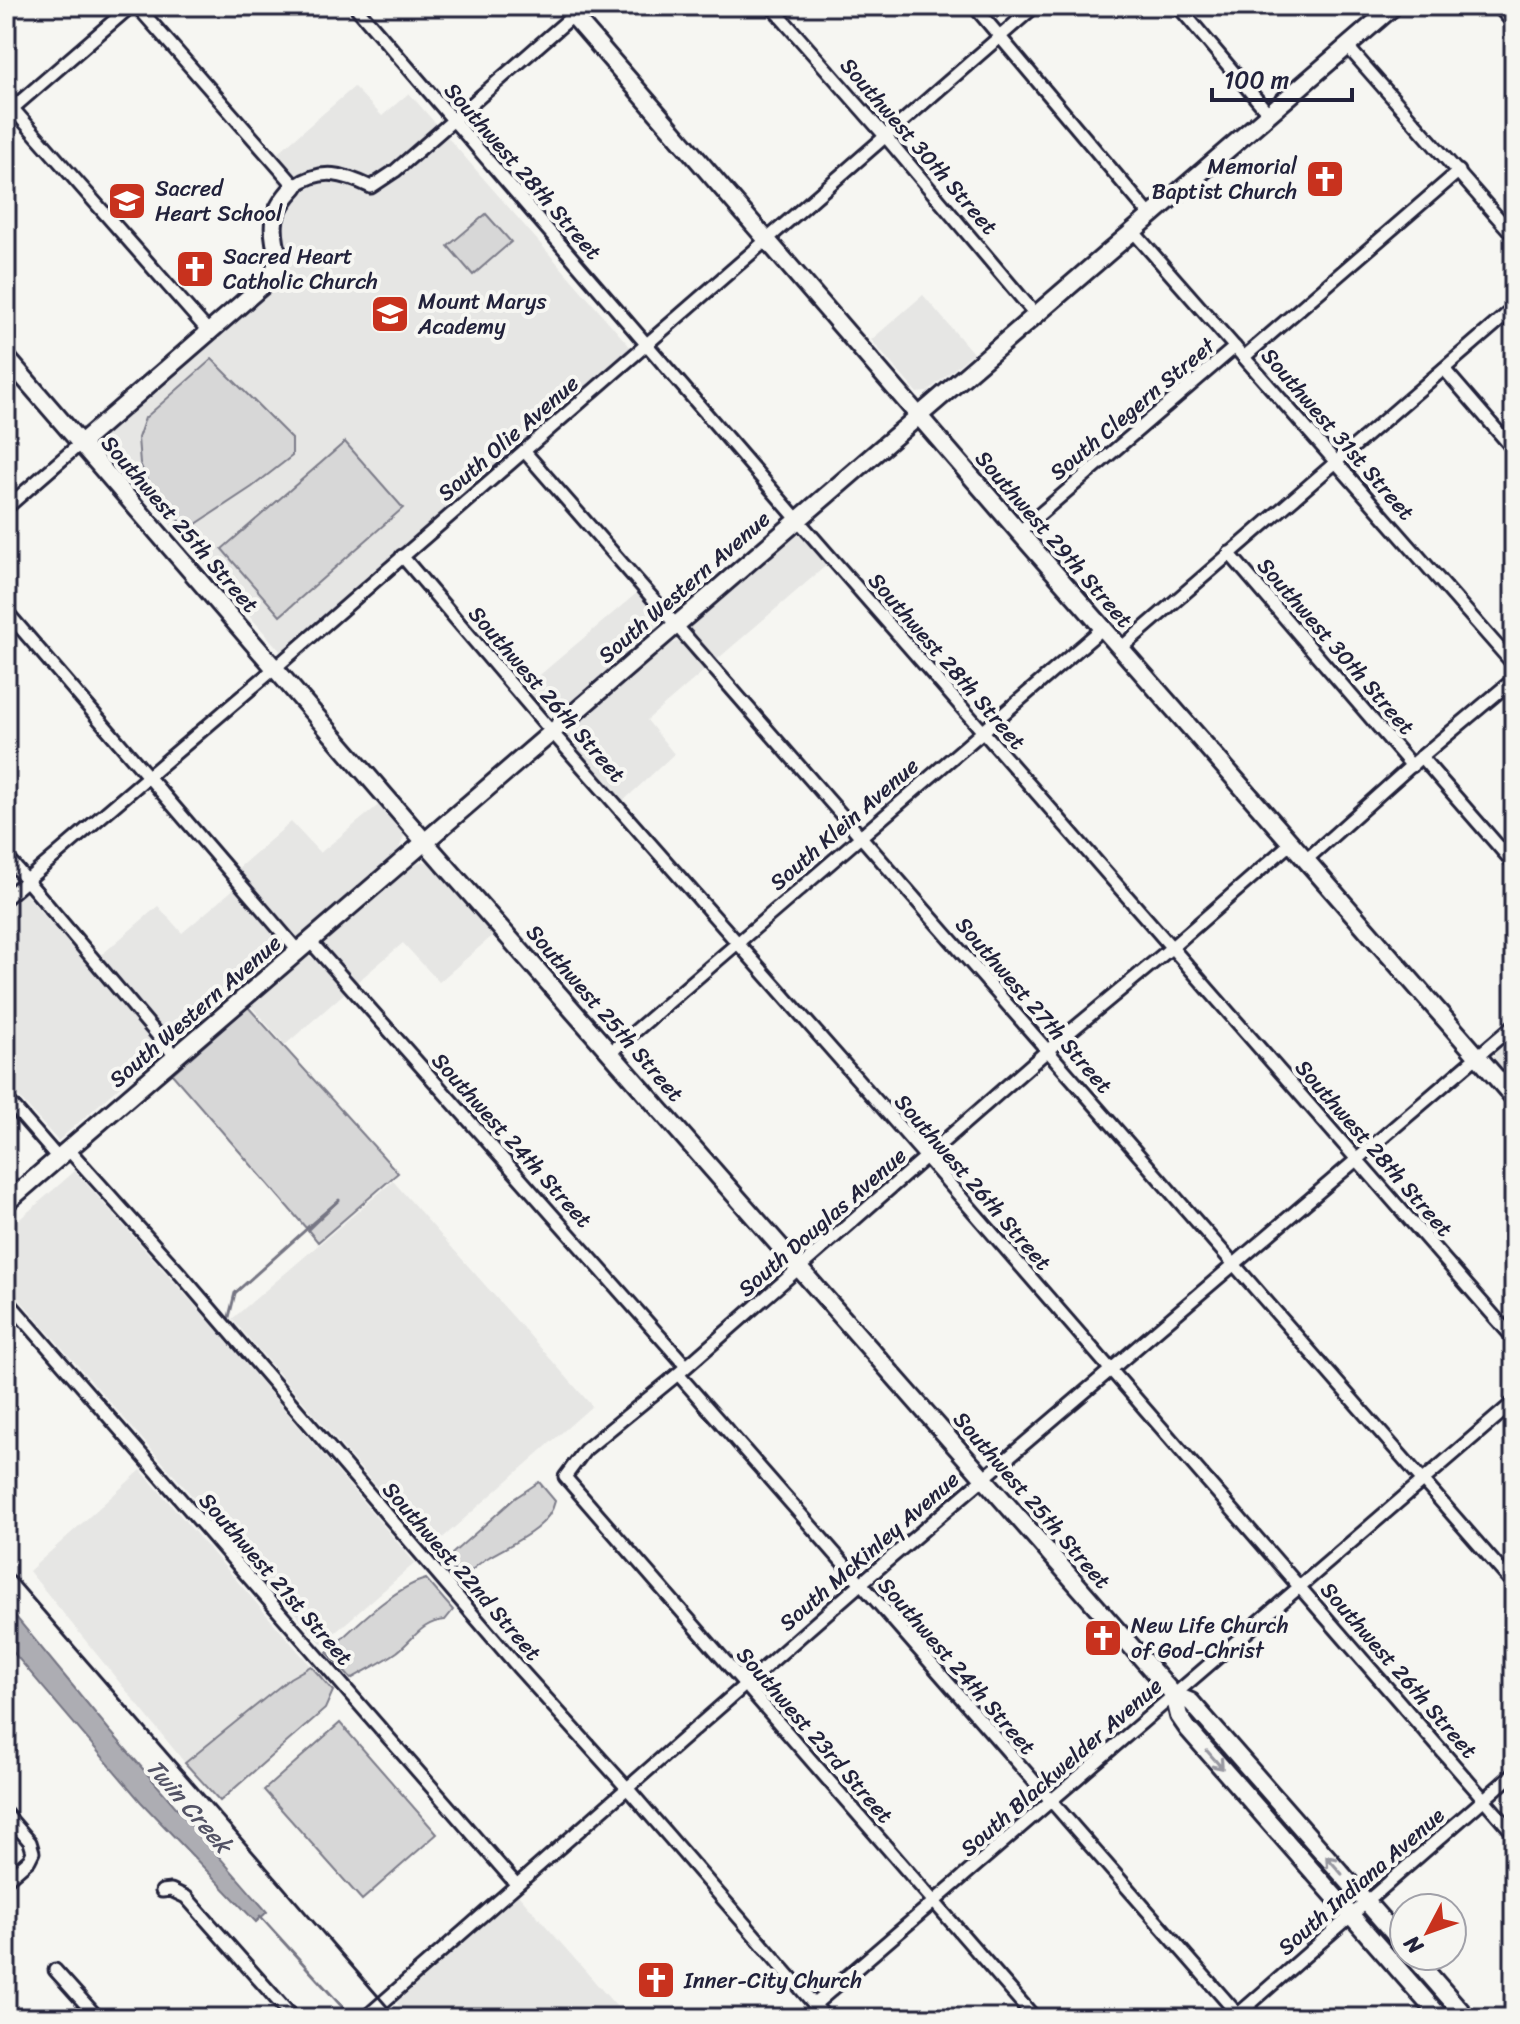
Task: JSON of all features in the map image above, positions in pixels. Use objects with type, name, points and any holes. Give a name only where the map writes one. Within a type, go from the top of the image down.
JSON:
[{"type":"main road","name":"South Western Avenue","points":[[6,1203],[1269,114],[1386,8]]},
{"type":"main road","name":"Southwest 29th Street","points":[[574,9],[917,415],[1514,1098]]},
{"type":"main road","points":[[81,443],[270,279],[279,260],[272,233],[274,223],[285,197],[295,186]]},
{"type":"main road","name":"Southwest 25th Street","points":[[6,357],[424,841],[1174,1695],[1191,1702],[1388,1927]]},
{"type":"main road","name":"Southwest 25th Street","points":[[1174,1695],[1179,1716],[1188,1729],[1441,2018]]},
{"type":"main road","points":[[1427,1972],[1467,2018]]},
{"type":"street","points":[[131,6],[8,108],[209,332]]},
{"type":"street","points":[[137,6],[295,186],[324,173],[345,175],[371,187],[395,171],[453,121],[574,9]]},
{"type":"street","name":"Southwest 28th Street","points":[[355,6],[797,519],[1514,1339]]},
{"type":"street","name":"Southwest 30th Street","points":[[771,6],[1035,314]]},
{"type":"street","points":[[974,6],[1150,215]]},
{"type":"street","name":"South Olie Avenue","points":[[6,898],[275,668],[1035,6]]},
{"type":"street","points":[[1178,6],[1269,114]]},
{"type":"street","points":[[1498,6],[1514,24]]},
{"type":"street","points":[[1347,46],[1514,236]]},
{"type":"street","name":"South Clegern Street","points":[[1244,357],[1459,171]]},
{"type":"street","name":"Southwest 31st Street","points":[[1132,230],[1514,665]]},
{"type":"street","points":[[1121,648],[1514,308]]},
{"type":"street","name":"South Clegern Street","points":[[1019,532],[1235,347]]},
{"type":"street","points":[[1444,369],[1514,450]]},
{"type":"street","points":[[6,508],[81,443]]},
{"type":"street","name":"Southwest 27th Street","points":[[524,451],[1514,1585]]},
{"type":"street","name":"Southwest 30th Street","points":[[1229,553],[1412,766]]},
{"type":"street","name":"Southwest 26th Street","points":[[402,556],[551,731],[1514,1834]]},
{"type":"street","name":"Southwest 24th Street","points":[[6,611],[149,777],[682,1370],[859,1585],[1238,2017]]},
{"type":"street","name":"South Klein Avenue","points":[[611,1052],[1103,628]]},
{"type":"street","points":[[1306,860],[1514,679]]},
{"type":"street","name":"Southwest 30th Street","points":[[1421,757],[1514,864]]},
{"type":"street","name":"South Douglas Avenue","points":[[565,1477],[585,1450],[682,1370],[1048,1050],[1291,843]]},
{"type":"street","points":[[6,856],[176,1057]]},
{"type":"street","name":"South McKinley Avenue","points":[[368,2016],[859,1585],[1514,1025]]},
{"type":"street","name":"Southwest 22nd Street","points":[[6,1098],[182,1276],[517,1666],[826,2018]]},
{"type":"street","name":"Southwest 21st Street","points":[[6,1299],[516,1884]]},
{"type":"street","name":"South Blackwelder Avenue","points":[[814,2005],[1514,1402]]},
{"type":"street","name":"Southwest 23rd Street","points":[[565,1477],[1035,2018]]},
{"type":"street","name":"South Indiana Avenue","points":[[1238,2017],[1514,1773]]},
{"type":"street","points":[[6,1814],[30,1842],[33,1852],[29,1860],[6,1880]]},
{"type":"street","points":[[162,1891],[171,1890],[186,1897],[293,2018]]},
{"type":"street","points":[[55,1970],[98,2018]]},
{"type":"shaded area","points":[[354,87],[382,116],[409,93],[632,349],[281,652],[85,427],[268,270],[266,225],[283,189],[265,164]]},
{"type":"shaded area","points":[[486,214],[511,242],[473,275],[448,246]]},
{"type":"shaded area","points":[[923,295],[973,353],[927,392],[917,393],[871,340]]},
{"type":"shaded area","points":[[212,359],[292,439],[292,456],[187,530],[146,478],[140,463],[138,438],[145,418]]},
{"type":"shaded area","points":[[345,442],[403,508],[280,616],[222,549]]},
{"type":"shaded area","points":[[799,535],[828,564],[713,663],[689,634],[691,623],[791,536]]},
{"type":"shaded area","points":[[638,592],[658,617],[654,630],[554,716],[540,711],[522,690]]},
{"type":"shaded area","points":[[679,641],[705,670],[647,720],[674,754],[621,803],[568,744],[567,733],[663,647]]},
{"type":"shaded area","points":[[381,803],[405,834],[399,849],[296,939],[236,870],[291,822],[320,853]]},
{"type":"shaded area","points":[[422,861],[435,864],[497,932],[439,982],[403,943],[355,984],[328,954],[325,942]]},
{"type":"shaded area","points":[[6,872],[157,1044],[154,1056],[58,1141],[6,1083]]},
{"type":"shaded area","points":[[236,887],[283,942],[283,950],[180,1040],[169,1036],[99,957],[158,906],[182,933]]},
{"type":"shaded area","points":[[308,956],[320,961],[347,991],[285,1045],[250,1005]]},
{"type":"shaded area","points":[[248,1007],[398,1173],[318,1242],[308,1230],[339,1200],[306,1228],[172,1074]]},
{"type":"shaded area","points":[[1514,1032],[1514,1082],[1494,1055],[1497,1047]]},
{"type":"shaded area","points":[[75,1171],[215,1328],[415,1563],[322,1644],[6,1284],[6,1231]]},
{"type":"shaded area","points":[[393,1181],[592,1406],[430,1549],[232,1319]]},
{"type":"shaded area","points":[[141,1470],[311,1666],[290,1678],[185,1763],[29,1571]]},
{"type":"shaded area","points":[[539,1482],[555,1501],[545,1520],[528,1534],[482,1561],[464,1577],[456,1573],[445,1560],[515,1498]]},
{"type":"shaded area","points":[[426,1579],[453,1610],[445,1620],[430,1624],[397,1652],[351,1679],[327,1652],[387,1600]]},
{"type":"shaded area","points":[[6,1605],[267,1912],[256,1922],[141,1802],[6,1644]]},
{"type":"shaded area","points":[[311,1666],[333,1691],[325,1709],[220,1801],[185,1763],[290,1678]]},
{"type":"shaded area","points":[[340,1723],[437,1834],[362,1900],[264,1790]]},
{"type":"shaded area","points":[[518,1894],[623,2014],[619,2018],[409,2018],[395,2001]]},
{"type":"waterway","points":[[228,1321],[235,1293],[339,1200]]},
{"type":"waterway","name":"Twin Creek","points":[[260,1916],[346,2011]]},
{"type":"railway","points":[[6,1568],[397,2018]]},
{"type":"place","name":"Memorial Baptist Church","points":[[1325,179]]},
{"type":"place","name":"Sacred Heart School","points":[[127,201]]},
{"type":"place","name":"Sacred Heart Catholic Church","points":[[195,269]]},
{"type":"place","name":"Mount Marys Academy","points":[[390,314]]},
{"type":"place","name":"New Life Church of God-Christ","points":[[1103,1638]]},
{"type":"place","name":"Inner-City Church","points":[[656,1980]]}]
